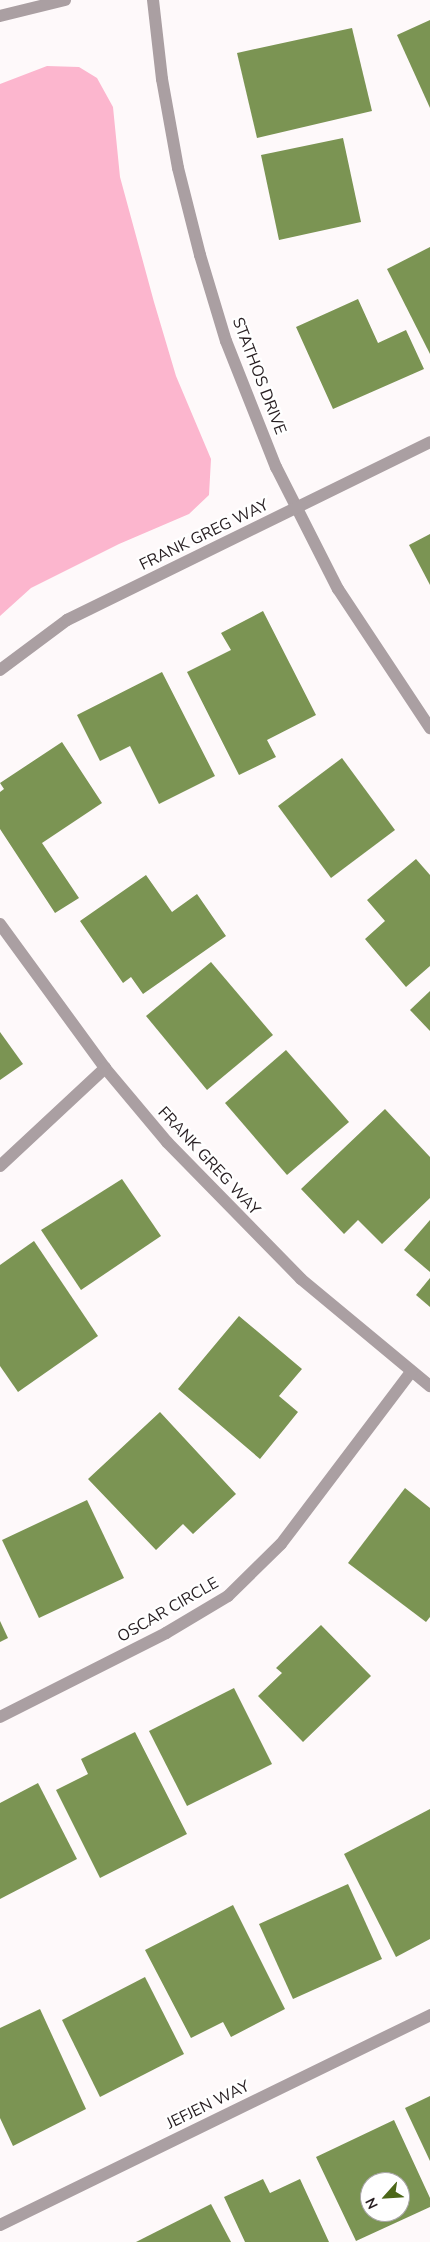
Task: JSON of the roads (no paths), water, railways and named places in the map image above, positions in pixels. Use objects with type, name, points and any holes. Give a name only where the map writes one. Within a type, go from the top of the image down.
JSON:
[{"type":"street","points":[[0,16],[65,0]]},
{"type":"street","name":"STATHOS DRIVE","points":[[153,0],[174,141],[200,255],[226,341],[296,508],[338,589],[430,728]]},
{"type":"street","name":"FRANK GREG WAY","points":[[0,670],[67,620],[430,442]]},
{"type":"street","name":"FRANK GREG WAY","points":[[0,924],[105,1068],[167,1142],[233,1212],[302,1279],[410,1372],[430,1386]]},
{"type":"street","points":[[0,1166],[105,1068]]},
{"type":"street","name":"OSCAR CIRCLE","points":[[0,1717],[166,1633],[228,1596],[281,1544],[410,1372]]},
{"type":"street","name":"JEFJEN WAY","points":[[0,2225],[430,2015]]}]
